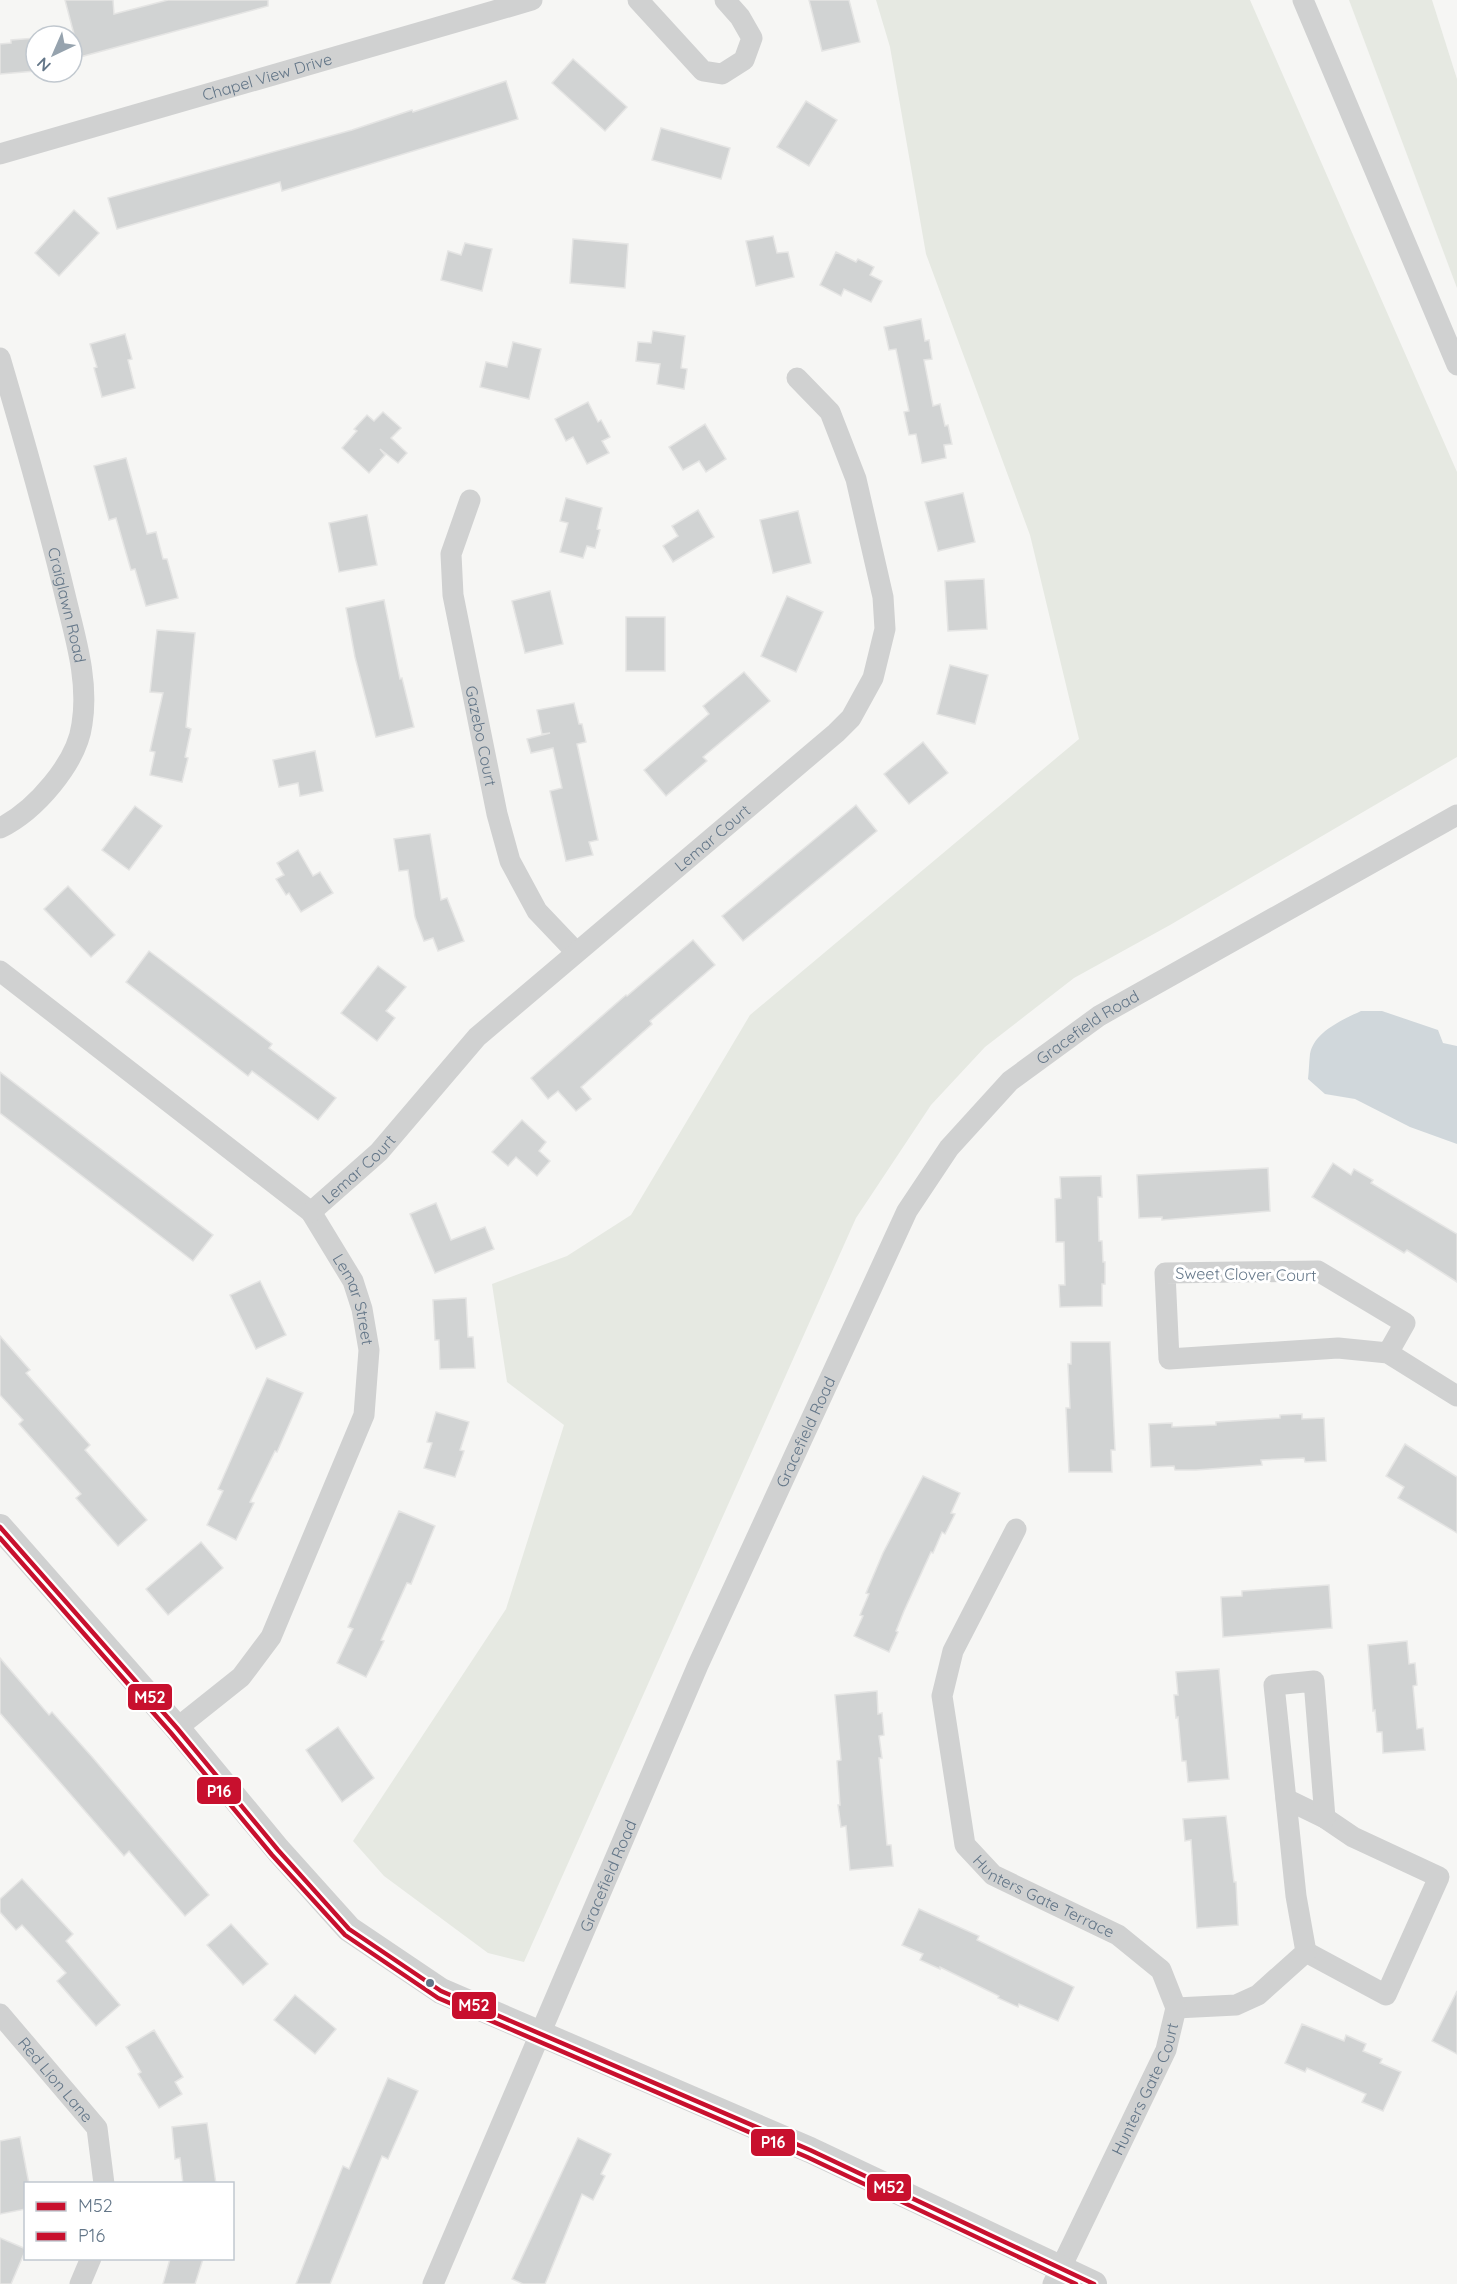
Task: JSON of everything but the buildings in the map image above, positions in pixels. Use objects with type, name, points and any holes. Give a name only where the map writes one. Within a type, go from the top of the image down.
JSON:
[{"type":"street","name":"Chapel View Drive","points":[[0,154],[532,0]]},
{"type":"street","points":[[638,0],[703,71],[722,74],[744,60],[752,38],[740,17],[725,0]]},
{"type":"street","points":[[1303,0],[1457,365]]},
{"type":"street","name":"Craiglawn Road","points":[[0,358],[46,516],[85,679],[82,726],[73,752],[45,794],[0,828]]},
{"type":"street","name":"Lemar Court","points":[[311,1212],[379,1152],[477,1038],[851,718],[873,678],[885,629],[882,597],[856,479],[830,412],[797,378]]},
{"type":"street","name":"Gazebo Court","points":[[470,500],[451,554],[453,595],[497,814],[510,861],[537,911],[576,952]]},
{"type":"street","name":"Gracefield Road","points":[[433,2284],[698,1665],[907,1212],[949,1148],[1010,1081],[1099,1016],[1457,815]]},
{"type":"street","name":"Lemar Street","points":[[0,971],[311,1212],[353,1281],[362,1309],[369,1350],[364,1415],[271,1637],[241,1677],[177,1728]]},
{"type":"street","name":"Sweet Clover Court","points":[[1388,1353],[1405,1323],[1318,1271],[1165,1273],[1169,1359],[1338,1348],[1388,1353],[1457,1396]]},
{"type":"street","points":[[0,1527],[177,1728],[279,1850],[349,1929],[441,1991],[810,2150],[1057,2276],[1094,2284]]},
{"type":"street","name":"Hunters Gate Terrace","points":[[1016,1528],[953,1651],[942,1696],[965,1845],[993,1875],[1118,1935],[1161,1970],[1176,2008]]},
{"type":"street","points":[[1286,1799],[1325,1818],[1353,1837],[1439,1877],[1386,1995],[1306,1952],[1296,1896],[1274,1685],[1314,1681],[1325,1818]]},
{"type":"street","name":"Hunters Gate Court","points":[[1057,2276],[1166,2050],[1176,2008],[1236,2005],[1258,1995],[1306,1952]]},
{"type":"street","name":"Red Lion Lane","points":[[0,2014],[97,2128],[104,2182]]},
{"type":"street","points":[[80,2284],[91,2260]]},
{"type":"shaded area","points":[[876,0],[1250,0],[1457,472],[1457,757],[1170,925],[1074,978],[985,1047],[931,1105],[856,1218],[524,1962],[488,1953],[384,1876],[353,1841],[506,1609],[564,1425],[507,1382],[492,1284],[567,1256],[631,1215],[750,1015],[1079,739],[1030,535],[926,254],[890,47]]},
{"type":"shaded area","points":[[1349,0],[1432,0],[1457,79],[1457,288]]},
{"type":"shaded area","points":[[1361,1011],[1382,1011],[1438,1030],[1443,1043],[1457,1046],[1457,1144],[1410,1127],[1355,1099],[1325,1094],[1308,1079],[1310,1054],[1317,1039],[1330,1028]]},
{"type":"transit line","name":"M52","points":[[0,1527],[177,1728],[278,1850],[349,1929],[441,1991],[810,2150],[1094,2284]]},
{"type":"transit line","name":"P16","points":[[0,1538],[171,1733],[272,1855],[345,1935],[438,1998],[807,2157],[1076,2284]]}]
